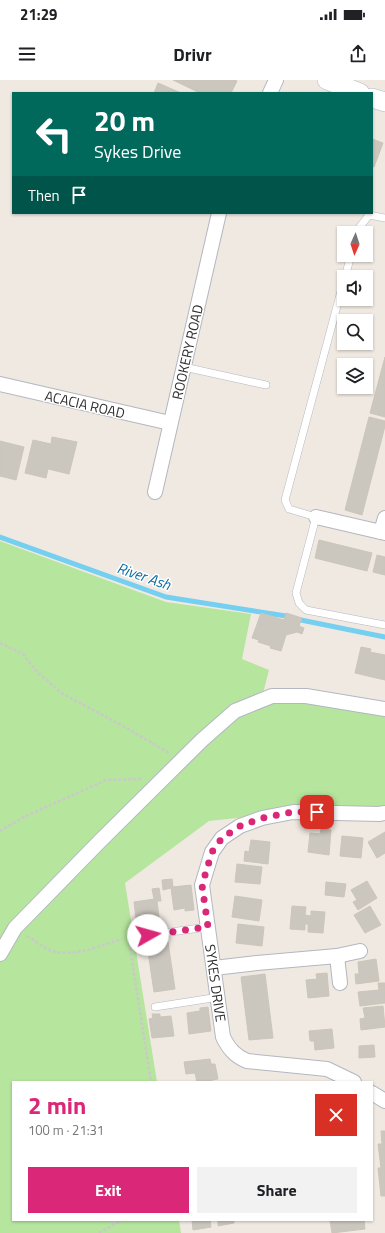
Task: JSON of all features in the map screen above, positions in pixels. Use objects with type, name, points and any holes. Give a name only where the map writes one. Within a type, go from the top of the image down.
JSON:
[{"type":"street","points":[[270,92],[276,80]]},
{"type":"street","points":[[327,80],[357,92]]},
{"type":"street","points":[[373,98],[385,102]]},
{"type":"street","name":"ROOKERY ROAD","points":[[155,492],[220,214]]},
{"type":"street","name":"ACACIA ROAD","points":[[0,384],[170,423]]},
{"type":"street","points":[[316,517],[383,533],[385,518]]},
{"type":"street","points":[[0,954],[15,928],[159,782],[202,740],[235,711],[272,696],[306,696],[385,709]]},
{"type":"street","name":"SYKES DRIVE","points":[[350,1081],[327,1069],[247,1062],[229,1049],[223,1037],[219,997],[202,885],[212,852],[222,838],[240,826],[262,818],[293,812],[385,813]]},
{"type":"street","points":[[214,968],[337,956],[360,951]]},
{"type":"street","points":[[337,956],[340,983]]},
{"type":"street","points":[[373,1094],[385,1101]]},
{"type":"lane","points":[[361,226],[369,215],[385,218]]},
{"type":"lane","points":[[337,306],[285,500],[289,509],[316,517],[296,593],[299,603],[306,610],[385,625]]},
{"type":"lane","points":[[184,367],[266,386]]},
{"type":"lane","points":[[131,937],[208,927]]},
{"type":"lane","points":[[155,1007],[219,997]]},
{"type":"path","points":[[0,643],[23,654],[37,672],[64,694],[125,727],[181,761]]},
{"type":"path","points":[[0,831],[22,818],[106,780],[143,779],[159,782]]},
{"type":"path","points":[[15,928],[51,950],[69,953],[131,937],[151,1081]]},
{"type":"path","points":[[99,1233],[120,1221]]},
{"type":"green space","points":[[0,541],[166,602],[251,614],[242,659],[269,670],[260,705],[320,698],[385,711],[385,810],[293,812],[209,821],[125,883],[157,1081],[12,1081],[12,1221],[179,1221],[181,1233],[0,1233]]},
{"type":"building","points":[[173,80],[237,81],[232,92],[198,92]]},
{"type":"building","points":[[158,83],[179,92],[154,92]]},
{"type":"building","points":[[373,139],[383,143],[373,166]]},
{"type":"building","points":[[385,357],[385,417],[370,413]]},
{"type":"building","points":[[369,417],[385,421],[385,426],[362,515],[345,510]]},
{"type":"building","points":[[52,437],[77,442],[69,474],[48,469],[46,478],[25,473],[33,440],[51,444]]},
{"type":"building","points":[[0,441],[24,447],[16,480],[0,476]]},
{"type":"building","points":[[319,540],[372,553],[367,571],[315,558]]},
{"type":"building","points":[[377,555],[385,557],[385,575],[373,572]]},
{"type":"building","points":[[261,613],[284,620],[286,613],[302,618],[299,626],[304,628],[302,634],[297,632],[286,635],[281,651],[270,648],[271,646],[258,642],[259,640],[252,638]]},
{"type":"building","points":[[361,647],[371,649],[370,652],[385,655],[385,680],[355,673]]},
{"type":"building","points":[[321,829],[331,830],[329,855],[308,852],[310,833],[320,834]]},
{"type":"building","points":[[385,832],[385,853],[377,858],[368,842]]},
{"type":"building","points":[[342,836],[363,838],[361,858],[340,856]]},
{"type":"building","points":[[251,840],[270,842],[268,864],[244,861],[245,851],[249,852]]},
{"type":"building","points":[[237,864],[262,867],[260,884],[235,882]]},
{"type":"building","points":[[172,879],[173,887],[191,885],[194,910],[185,911],[185,908],[174,910],[171,888],[163,890],[162,880]]},
{"type":"building","points":[[367,881],[377,898],[358,910],[353,902],[357,900],[351,890]]},
{"type":"building","points":[[326,882],[346,884],[344,897],[325,895]]},
{"type":"building","points":[[159,888],[161,901],[157,901],[159,917],[146,919],[147,924],[137,926],[134,902],[154,899],[152,889]]},
{"type":"building","points":[[235,896],[262,900],[259,921],[232,917]]},
{"type":"building","points":[[292,906],[306,907],[305,915],[311,916],[311,911],[325,912],[323,933],[308,932],[308,924],[305,924],[305,930],[290,929]]},
{"type":"building","points":[[370,906],[381,925],[365,933],[354,915]]},
{"type":"building","points":[[238,924],[264,927],[262,946],[236,943]]},
{"type":"building","points":[[168,942],[175,989],[154,992],[147,945]]},
{"type":"building","points":[[376,959],[379,981],[356,984],[355,974],[359,974],[358,962]]},
{"type":"building","points":[[327,973],[329,996],[308,998],[306,980],[317,979],[316,974]]},
{"type":"building","points":[[265,974],[273,1038],[249,1040],[241,977]]},
{"type":"building","points":[[378,983],[385,983],[385,1003],[360,1006],[358,992],[379,990]]},
{"type":"building","points":[[383,1006],[385,1027],[361,1030],[360,1019],[365,1018],[363,1008]]},
{"type":"building","points":[[208,1007],[211,1031],[189,1034],[187,1013],[200,1011],[200,1008]]},
{"type":"building","points":[[152,1014],[160,1014],[160,1017],[171,1016],[174,1036],[152,1038],[149,1019],[153,1018]]},
{"type":"building","points":[[332,1029],[334,1048],[315,1050],[314,1041],[310,1041],[309,1031]]},
{"type":"building","points":[[374,1045],[375,1057],[359,1058],[359,1046]]},
{"type":"building","points":[[210,1059],[211,1064],[215,1064],[218,1079],[212,1081],[197,1081],[195,1073],[186,1074],[184,1062]]},
{"type":"building","points":[[381,1131],[385,1131],[385,1196],[381,1196],[378,1168],[381,1168],[378,1144],[382,1144]]},
{"type":"building","points":[[192,1221],[210,1221],[211,1227],[193,1230]]},
{"type":"building","points":[[218,1221],[234,1221],[234,1223],[218,1226]]},
{"type":"building","points":[[330,1221],[364,1221],[365,1229],[332,1233]]},
{"type":"waterway","name":"River Ash","points":[[0,537],[166,597],[286,616]]},
{"type":"waterway","name":"River Ash","points":[[301,620],[385,637]]},
{"type":"route","points":[[148,935],[208,927],[202,885],[212,852],[222,838],[240,826],[262,818],[293,812],[317,812]]}]
